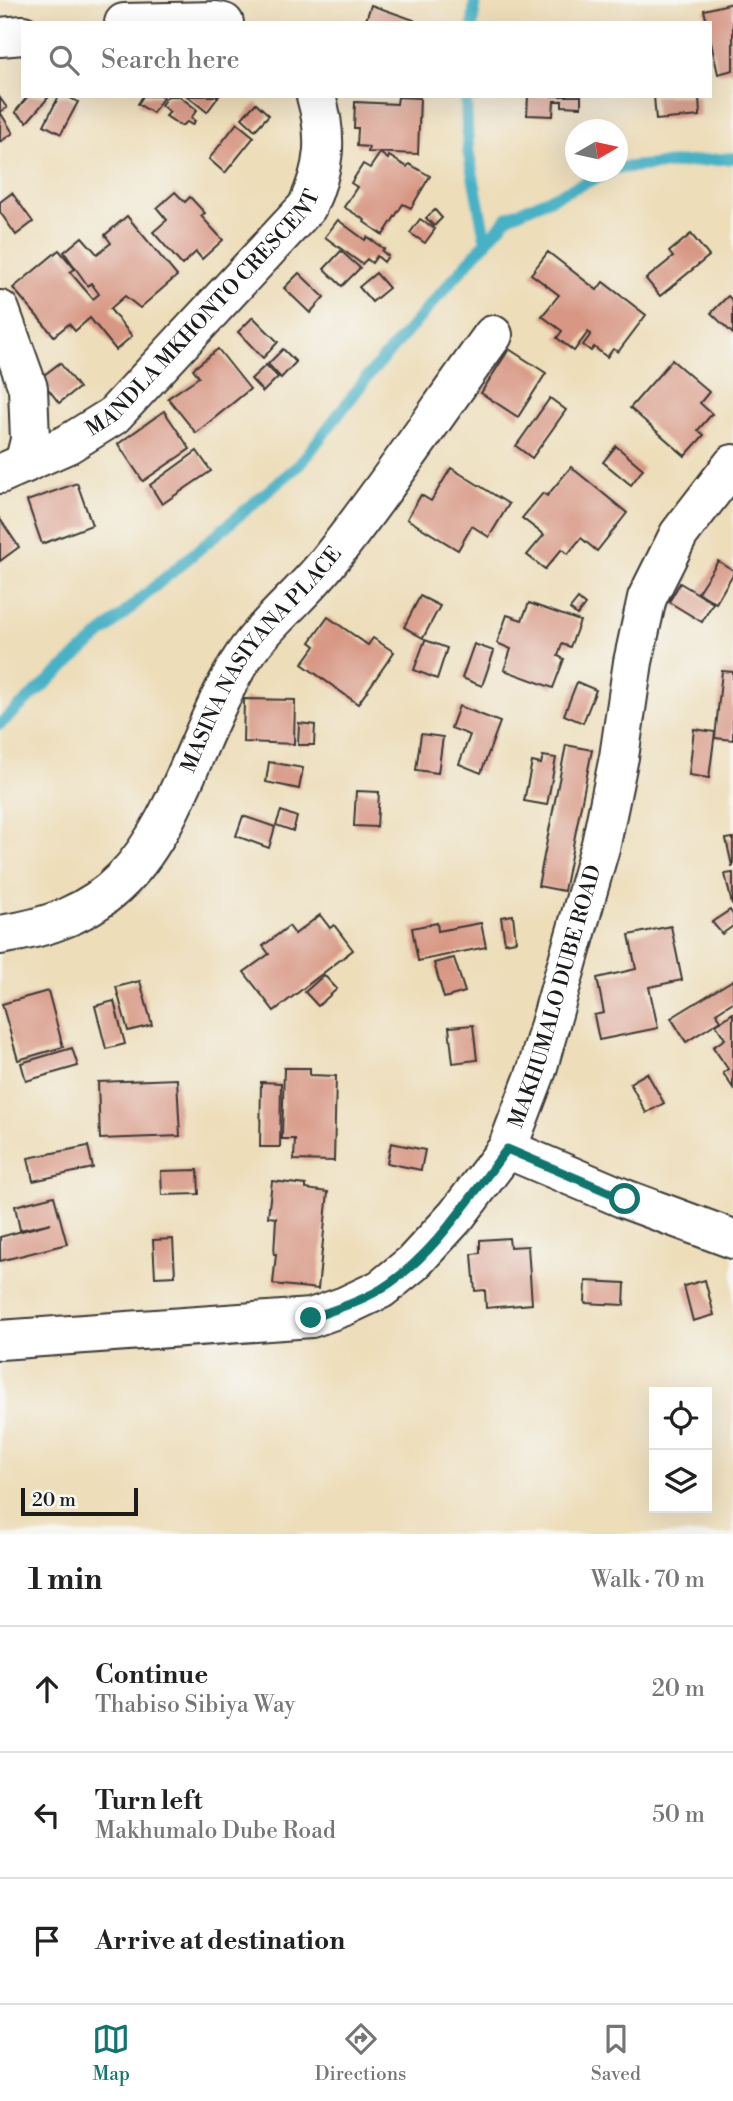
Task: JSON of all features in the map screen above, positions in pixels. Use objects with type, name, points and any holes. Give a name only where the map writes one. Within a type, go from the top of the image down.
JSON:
[{"type":"street","points":[[0,37],[21,35]]},
{"type":"street","name":"MANDLA MKHONTO CRESCENT","points":[[12,469],[68,444],[113,415],[307,207],[323,160],[323,122],[317,98]]},
{"type":"street","points":[[0,310],[28,388],[30,440],[12,469]]},
{"type":"street","name":"MASINA NASIYANA PLACE","points":[[0,935],[47,925],[75,915],[106,895],[124,878],[142,856],[163,821],[211,713],[238,664],[265,627],[330,560],[493,335]]},
{"type":"street","name":"MAKHUMALO DUBE ROAD","points":[[0,1339],[311,1318],[381,1289],[413,1263],[457,1215],[507,1149],[537,1070],[601,844],[647,598],[678,534],[733,464]]},
{"type":"street","points":[[507,1149],[625,1199],[733,1239]]},
{"type":"building","points":[[733,3],[733,70],[718,74],[712,47],[712,21],[707,21],[704,10]]},
{"type":"building","points":[[371,5],[414,20],[414,21],[366,21]]},
{"type":"building","points":[[0,98],[7,108],[0,112]]},
{"type":"building","points":[[26,98],[48,98],[27,122],[15,112]]},
{"type":"building","points":[[58,98],[71,98],[78,102],[61,134],[44,125]]},
{"type":"building","points":[[142,98],[163,98],[153,113],[138,104]]},
{"type":"building","points":[[166,98],[182,98],[197,110],[191,118],[195,121],[192,125],[187,122],[181,126],[166,116],[170,112],[161,105]]},
{"type":"building","points":[[190,98],[218,98],[207,112]]},
{"type":"building","points":[[398,98],[420,98],[418,154],[368,152],[369,147],[357,146],[358,128],[354,128],[355,102],[397,104]]},
{"type":"building","points":[[528,98],[581,98],[581,107],[562,106],[562,101],[554,101],[553,116],[527,115]]},
{"type":"building","points":[[654,98],[699,98],[700,116],[656,120]]},
{"type":"building","points":[[256,103],[269,115],[255,130],[242,118]]},
{"type":"building","points":[[0,112],[13,133],[0,142]]},
{"type":"building","points":[[237,123],[254,137],[225,173],[209,159]]},
{"type":"building","points":[[380,153],[407,167],[409,164],[430,176],[411,208],[403,204],[383,235],[344,207],[357,187],[351,183],[363,164],[370,168]]},
{"type":"building","points":[[175,192],[185,202],[190,197],[205,213],[201,216],[223,240],[202,259],[196,252],[182,265],[153,232],[167,220],[157,208]]},
{"type":"building","points":[[12,193],[33,222],[16,235],[0,212],[0,202]]},
{"type":"building","points":[[435,210],[442,218],[434,226],[426,218]]},
{"type":"building","points":[[127,216],[177,276],[140,308],[125,296],[110,309],[132,336],[116,350],[90,318],[75,331],[69,324],[54,336],[13,288],[59,250],[75,269],[70,272],[93,299],[99,294],[91,283],[88,286],[64,252],[82,237],[97,254],[111,243],[105,235]]},
{"type":"building","points":[[420,219],[435,229],[425,243],[410,233]]},
{"type":"building","points":[[338,220],[365,240],[367,237],[384,249],[382,251],[388,256],[384,262],[377,256],[372,263],[367,259],[362,264],[325,237]]},
{"type":"building","points":[[691,234],[709,256],[660,296],[646,279],[673,257],[669,252]]},
{"type":"building","points":[[341,251],[360,268],[342,286],[324,269]]},
{"type":"building","points":[[548,252],[597,290],[603,282],[646,315],[618,352],[613,349],[607,357],[594,347],[591,351],[583,345],[591,334],[588,332],[574,351],[557,338],[562,331],[542,316],[559,295],[531,274]]},
{"type":"building","points":[[299,273],[324,297],[310,313],[284,288]]},
{"type":"building","points":[[376,273],[389,288],[372,302],[359,287]]},
{"type":"building","points":[[728,296],[733,301],[733,334],[711,313]]},
{"type":"building","points":[[253,317],[278,342],[263,358],[238,332]]},
{"type":"building","points":[[218,349],[250,389],[196,433],[168,398],[199,377],[193,369]]},
{"type":"building","points":[[283,349],[296,362],[281,378],[268,364]]},
{"type":"building","points":[[509,349],[546,373],[518,417],[481,393]]},
{"type":"building","points":[[672,360],[709,392],[700,403],[712,414],[698,430],[704,435],[685,456],[630,408]]},
{"type":"building","points":[[60,363],[79,388],[59,403],[40,378]]},
{"type":"building","points":[[266,365],[278,377],[263,392],[251,379]]},
{"type":"building","points":[[550,398],[566,410],[532,458],[516,446]]},
{"type":"building","points":[[164,411],[190,449],[143,481],[118,444]]},
{"type":"building","points":[[616,446],[643,469],[631,485],[603,462]]},
{"type":"building","points":[[197,451],[211,471],[162,504],[150,485]]},
{"type":"building","points":[[571,467],[627,513],[597,551],[581,538],[568,554],[562,549],[545,569],[527,555],[544,535],[522,518],[543,493],[547,496]]},
{"type":"building","points":[[451,468],[509,504],[489,537],[472,526],[458,550],[407,519],[421,495],[431,501]]},
{"type":"building","points":[[77,483],[92,525],[42,544],[27,501]]},
{"type":"building","points":[[0,519],[19,547],[0,561]]},
{"type":"building","points":[[718,561],[733,570],[733,574],[716,603],[698,592]]},
{"type":"building","points":[[680,583],[713,603],[702,622],[669,602]]},
{"type":"building","points":[[420,596],[440,606],[423,638],[404,627]]},
{"type":"building","points":[[578,599],[585,605],[577,615],[570,609]]},
{"type":"building","points":[[529,603],[580,621],[570,647],[562,644],[558,656],[564,659],[553,688],[504,670],[511,649],[497,643],[507,615],[522,620]]},
{"type":"building","points":[[328,617],[368,645],[373,638],[394,652],[358,704],[302,664],[315,646],[310,642]]},
{"type":"building","points":[[425,640],[447,648],[437,679],[414,670]]},
{"type":"building","points":[[474,644],[494,651],[482,686],[462,678]]},
{"type":"building","points":[[722,671],[733,672],[733,740],[715,738]]},
{"type":"building","points":[[577,682],[596,690],[583,723],[564,715]]},
{"type":"building","points":[[244,699],[295,700],[294,744],[243,742]]},
{"type":"building","points":[[459,706],[500,722],[481,773],[459,764],[470,735],[451,728]]},
{"type":"building","points":[[299,723],[315,725],[314,745],[298,745]]},
{"type":"building","points":[[694,729],[715,732],[709,778],[689,775]]},
{"type":"building","points":[[421,734],[443,737],[438,773],[416,770]]},
{"type":"building","points":[[566,745],[592,750],[564,891],[538,886]]},
{"type":"building","points":[[543,756],[556,758],[547,805],[524,801],[532,762],[541,764]]},
{"type":"building","points":[[269,762],[303,768],[299,789],[266,782]]},
{"type":"building","points":[[356,791],[379,792],[377,827],[354,826]]},
{"type":"building","points":[[281,811],[297,817],[293,831],[276,825]]},
{"type":"building","points":[[243,816],[275,827],[269,848],[236,836]]},
{"type":"building","points":[[733,838],[733,866],[732,866],[726,839]]},
{"type":"building","points":[[733,873],[733,904],[732,904],[725,874]]},
{"type":"building","points":[[730,910],[733,926],[722,934],[712,922]]},
{"type":"building","points":[[320,915],[330,928],[334,925],[353,950],[274,1011],[244,972],[269,954],[263,946],[289,926],[295,934]]},
{"type":"building","points":[[513,915],[516,941],[505,943],[501,917]]},
{"type":"building","points":[[437,923],[438,931],[481,923],[486,947],[418,961],[412,928]]},
{"type":"building","points":[[671,926],[682,980],[649,987],[658,1028],[599,1040],[594,1015],[604,1013],[597,978],[636,969],[629,935]]},
{"type":"building","points":[[454,958],[465,992],[444,998],[434,963]]},
{"type":"building","points":[[324,975],[337,989],[318,1006],[305,992]]},
{"type":"building","points":[[733,980],[733,1002],[716,1013],[721,1020],[686,1042],[671,1018]]},
{"type":"building","points":[[140,981],[152,1025],[128,1031],[116,987]]},
{"type":"building","points":[[48,991],[63,1047],[18,1060],[2,1004]]},
{"type":"building","points":[[114,1001],[125,1044],[106,1049],[95,1006]]},
{"type":"building","points":[[733,1013],[733,1088],[723,1073],[728,1069],[713,1047],[725,1039],[716,1025]]},
{"type":"building","points":[[473,1025],[477,1060],[453,1063],[449,1027]]},
{"type":"building","points":[[72,1048],[78,1066],[26,1081],[21,1063]]},
{"type":"building","points":[[284,1068],[310,1068],[310,1075],[336,1076],[334,1161],[294,1160],[295,1139],[282,1139]]},
{"type":"building","points":[[647,1073],[664,1103],[646,1113],[630,1083]]},
{"type":"building","points":[[177,1079],[180,1136],[100,1139],[98,1082]]},
{"type":"building","points":[[261,1082],[281,1083],[280,1147],[260,1147]]},
{"type":"building","points":[[391,1143],[425,1150],[421,1170],[387,1163]]},
{"type":"building","points":[[88,1146],[93,1168],[33,1181],[28,1158]]},
{"type":"building","points":[[198,1170],[199,1194],[162,1195],[161,1171]]},
{"type":"building","points":[[272,1181],[306,1185],[306,1189],[328,1192],[318,1289],[273,1284],[276,1218],[268,1217]]},
{"type":"building","points":[[54,1196],[67,1244],[0,1261],[0,1237],[51,1223],[20,1230],[15,1206]]},
{"type":"building","points":[[509,1238],[510,1247],[528,1246],[532,1304],[486,1308],[485,1290],[475,1291],[472,1254],[480,1253],[480,1240]]},
{"type":"building","points":[[173,1239],[175,1276],[155,1277],[153,1240]]},
{"type":"building","points":[[705,1280],[714,1315],[693,1321],[684,1286]]},
{"type":"building","points":[[586,1281],[625,1283],[624,1305],[585,1303]]},
{"type":"waterway","points":[[473,21],[475,0]]},
{"type":"waterway","points":[[466,98],[468,150],[486,243]]},
{"type":"waterway","points":[[628,167],[733,158]]},
{"type":"waterway","points":[[0,724],[153,588],[300,464],[368,376],[508,217],[587,182]]},
{"type":"route","points":[[311,1318],[381,1289],[413,1263],[457,1215],[507,1149],[625,1199]]}]
